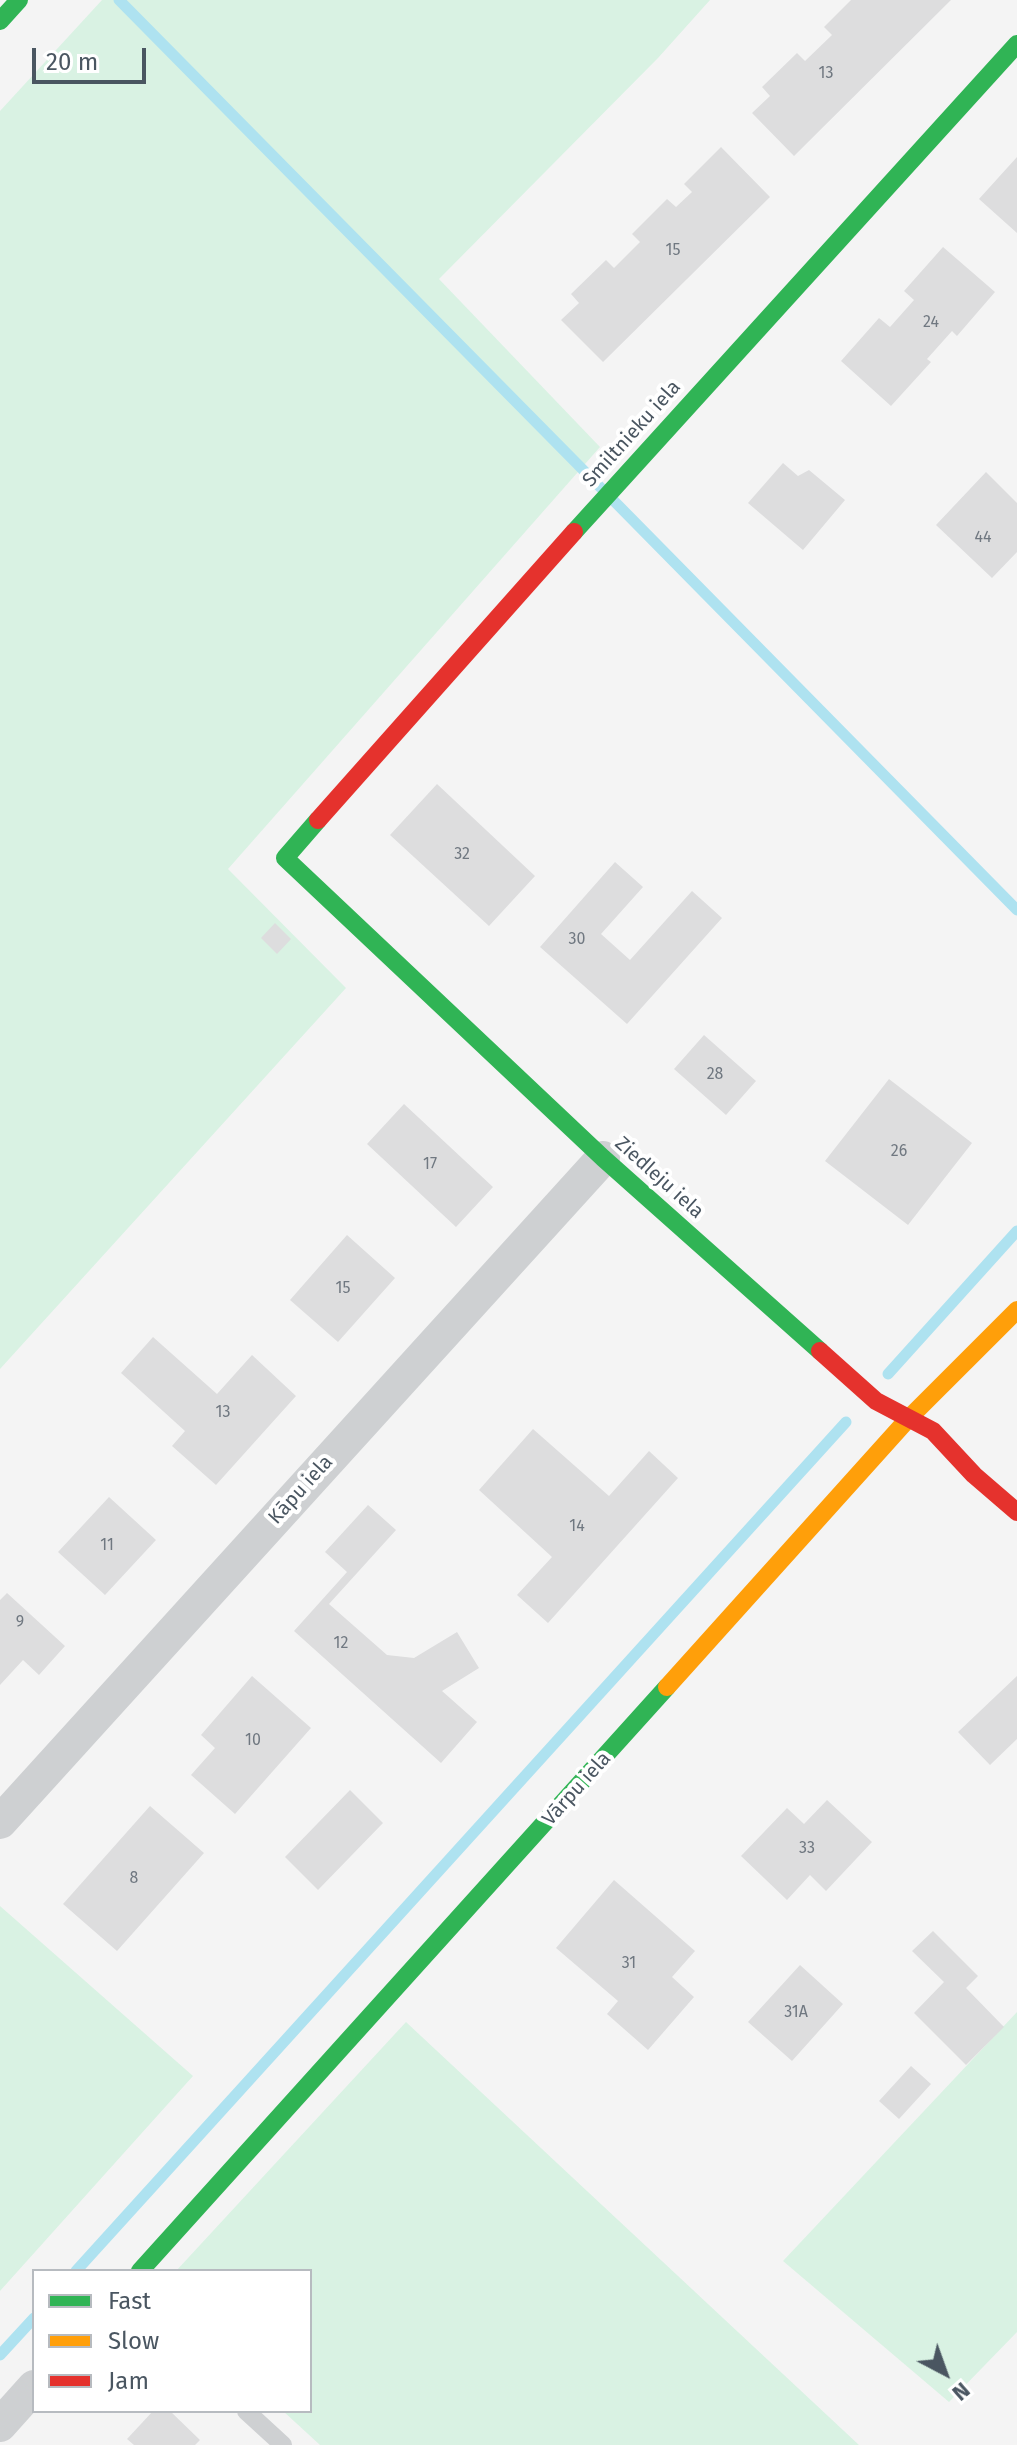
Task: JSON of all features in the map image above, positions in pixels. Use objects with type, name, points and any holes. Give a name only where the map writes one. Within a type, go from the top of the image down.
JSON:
[{"type":"street","points":[[0,21],[19,0]]},
{"type":"street","name":"Smiltnieku iela","points":[[285,858],[627,472],[1017,44]]},
{"type":"street","name":"Ziedleju iela","points":[[285,858],[603,1158],[876,1401],[933,1431],[974,1475],[1017,1512]]},
{"type":"street","name":"Kāpu iela","points":[[0,1822],[603,1158]]},
{"type":"street","name":"Vārpu iela","points":[[142,2269],[908,1419],[1017,1310]]},
{"type":"street","points":[[0,2425],[32,2389]]},
{"type":"lane","points":[[248,2413],[283,2445]]},
{"type":"green space","points":[[102,0],[710,0],[658,58],[439,279],[600,447],[228,869],[346,988],[0,1369],[0,111]]},
{"type":"green space","points":[[0,1906],[193,2076],[0,2291]]},
{"type":"green space","points":[[1017,2012],[1017,2332],[949,2402],[783,2261]]},
{"type":"green space","points":[[406,2022],[859,2445],[320,2445],[285,2413],[312,2413],[312,2269],[178,2269]]},
{"type":"building","points":[[851,0],[951,0],[794,156],[752,113],[770,96],[762,87],[797,53],[805,61],[832,35],[824,27]]},
{"type":"building","points":[[721,147],[770,197],[603,362],[561,320],[579,303],[571,294],[606,260],[614,268],[640,242],[632,234],[667,199],[676,207],[692,192],[684,184]]},
{"type":"building","points":[[1017,157],[1017,233],[979,199]]},
{"type":"building","points":[[943,247],[995,292],[957,336],[952,331],[927,359],[931,362],[891,406],[841,361],[879,318],[890,327],[914,300],[904,291]]},
{"type":"building","points":[[783,463],[798,476],[809,470],[845,500],[803,550],[748,503]]},
{"type":"building","points":[[986,472],[1017,503],[1017,552],[992,578],[936,525]]},
{"type":"building","points":[[437,784],[535,876],[489,926],[390,835]]},
{"type":"building","points":[[615,862],[643,887],[601,934],[630,960],[692,891],[722,918],[627,1024],[540,947]]},
{"type":"building","points":[[275,923],[291,939],[277,954],[261,938]]},
{"type":"building","points":[[704,1035],[756,1081],[726,1115],[674,1069]]},
{"type":"building","points":[[889,1079],[972,1143],[908,1225],[825,1161]]},
{"type":"building","points":[[404,1104],[493,1187],[456,1227],[367,1144]]},
{"type":"building","points":[[347,1235],[395,1278],[338,1342],[290,1300]]},
{"type":"building","points":[[153,1337],[217,1394],[252,1355],[296,1396],[216,1485],[172,1446],[185,1431],[121,1373]]},
{"type":"building","points":[[533,1429],[609,1496],[649,1451],[678,1478],[548,1623],[517,1595],[552,1557],[479,1490]]},
{"type":"building","points":[[109,1497],[156,1540],[105,1595],[58,1552]]},
{"type":"building","points":[[368,1505],[396,1530],[329,1604],[387,1655],[414,1658],[457,1632],[479,1668],[442,1691],[477,1722],[441,1763],[294,1631],[347,1572],[325,1552]]},
{"type":"building","points":[[7,1593],[65,1646],[39,1675],[23,1660],[0,1685],[0,1600]]},
{"type":"building","points":[[252,1676],[311,1728],[235,1814],[191,1775],[215,1748],[201,1735]]},
{"type":"building","points":[[1017,1676],[1017,1739],[990,1765],[958,1732]]},
{"type":"building","points":[[350,1790],[383,1823],[318,1890],[285,1857]]},
{"type":"building","points":[[827,1800],[872,1842],[826,1891],[810,1875],[787,1900],[741,1856],[787,1808],[804,1824]]},
{"type":"building","points":[[150,1806],[204,1853],[117,1951],[63,1904]]},
{"type":"building","points":[[614,1880],[695,1951],[672,1977],[694,1997],[648,2050],[607,2014],[618,2001],[556,1948]]},
{"type":"building","points":[[933,1931],[978,1976],[966,1988],[1004,2027],[966,2065],[914,2013],[944,1982],[912,1951]]},
{"type":"building","points":[[800,1965],[843,2004],[792,2061],[748,2022]]},
{"type":"building","points":[[911,2066],[931,2084],[899,2119],[879,2101]]},
{"type":"building","points":[[151,2413],[172,2413],[200,2440],[195,2445],[134,2445],[127,2439]]},
{"type":"waterway","points":[[119,0],[601,488]]},
{"type":"waterway","points":[[613,500],[1017,910]]},
{"type":"waterway","points":[[888,1374],[1017,1231]]},
{"type":"waterway","points":[[78,2269],[846,1422]]},
{"type":"waterway","points":[[0,2355],[32,2320]]},
{"type":"traffic: fast","points":[[0,21],[19,0]]},
{"type":"traffic: fast","points":[[574,532],[1017,44]]},
{"type":"traffic: fast","points":[[318,820],[285,858],[603,1158],[820,1351]]},
{"type":"traffic: fast","points":[[142,2269],[667,1687]]},
{"type":"traffic: slow","points":[[667,1687],[908,1419],[1017,1310]]},
{"type":"traffic: jam","points":[[318,820],[574,532]]},
{"type":"traffic: jam","points":[[820,1351],[876,1401],[933,1431],[974,1475],[1017,1512]]}]
